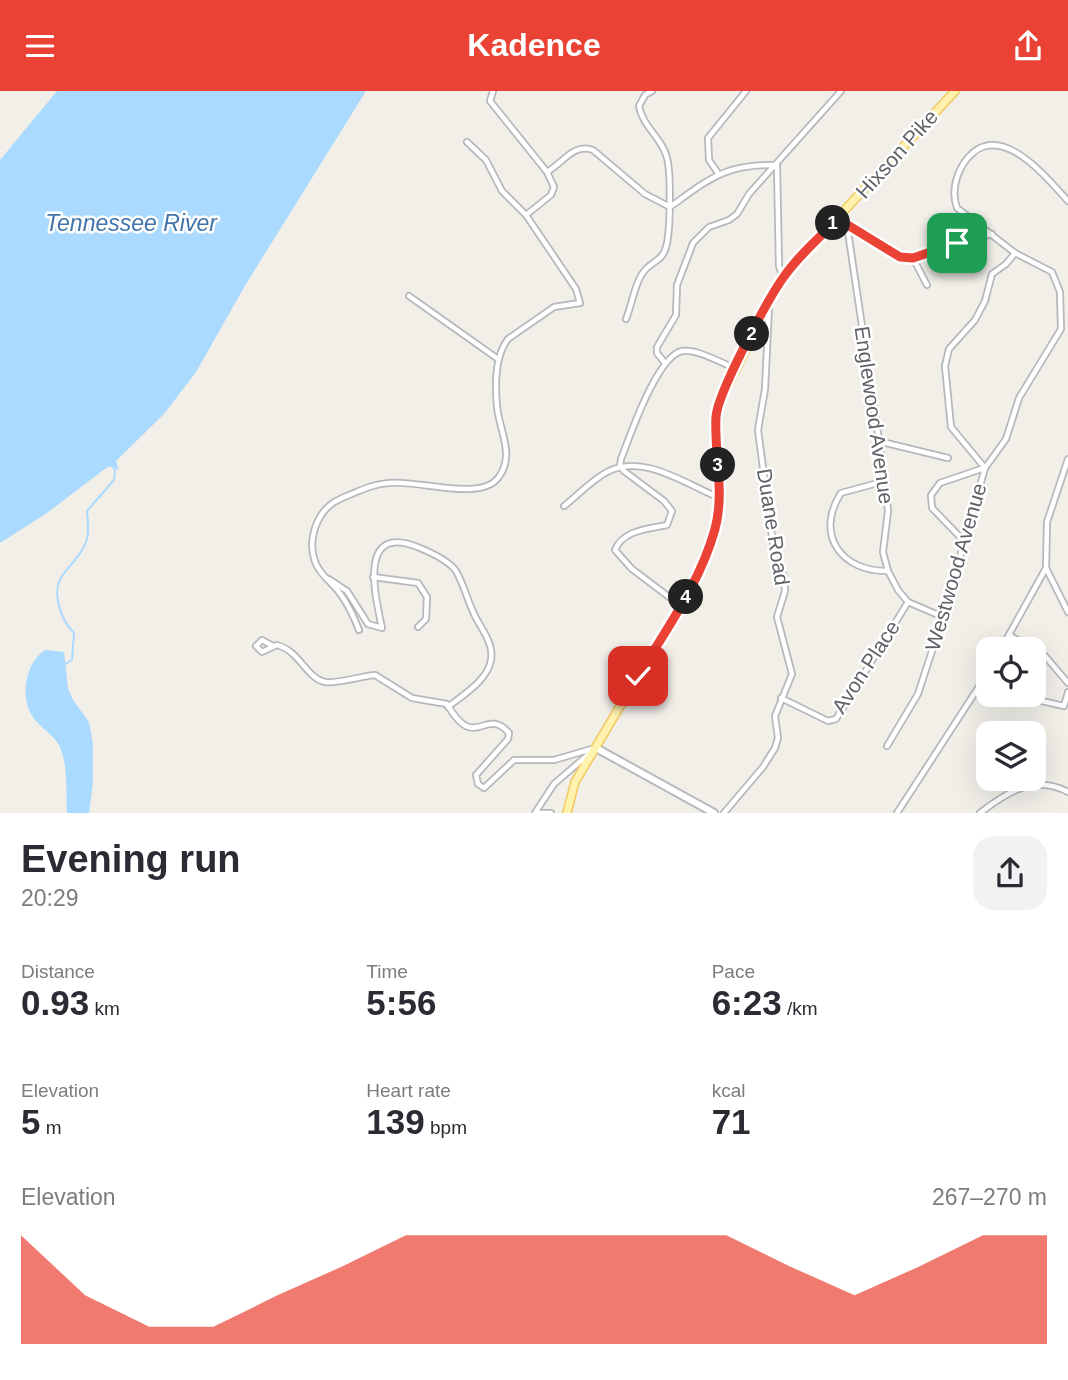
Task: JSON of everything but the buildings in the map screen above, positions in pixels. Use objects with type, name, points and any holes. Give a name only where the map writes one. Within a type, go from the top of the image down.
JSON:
[{"type":"main road","name":"Hixson Pike","points":[[567,813],[575,782],[681,606],[706,557],[716,526],[720,498],[716,414],[735,368],[769,303],[783,278],[955,91]]},
{"type":"street","points":[[493,91],[490,101],[547,172],[554,191],[526,215]]},
{"type":"street","points":[[626,319],[645,269],[665,250],[670,207],[667,156],[639,111],[640,101],[652,91]]},
{"type":"street","points":[[718,173],[709,160],[708,138],[746,91]]},
{"type":"street","points":[[665,363],[657,353],[657,347],[676,315],[677,285],[694,243],[709,226],[733,218],[749,194],[838,93]]},
{"type":"street","points":[[359,630],[347,604],[314,559],[312,544],[315,527],[330,503],[366,486],[390,482],[476,489],[498,478],[507,448],[497,407],[498,359],[508,339],[554,307],[580,303],[576,289],[526,215],[502,191],[486,160],[467,142]]},
{"type":"street","points":[[985,468],[951,427],[945,366],[949,349],[975,320],[985,301],[992,274],[1015,253],[957,208],[955,201],[960,170],[971,154],[981,146],[999,145],[1021,156],[1068,201]]},
{"type":"street","points":[[547,172],[570,153],[586,147],[645,194],[670,207]]},
{"type":"street","points":[[670,207],[718,173],[747,165],[776,165]]},
{"type":"street","points":[[776,165],[779,266],[783,278]]},
{"type":"street","points":[[838,219],[900,257],[913,258],[946,245],[993,234]]},
{"type":"street","name":"Englewood Avenue","points":[[847,225],[885,481],[888,511],[883,552],[888,571],[908,602]]},
{"type":"street","name":"Westwood Avenue","points":[[887,746],[918,694],[985,468],[1006,439],[1019,398],[1061,329],[1060,292],[1052,272],[1015,253]]},
{"type":"street","points":[[913,258],[927,285]]},
{"type":"street","points":[[409,296],[498,359]]},
{"type":"street","name":"Duane Road","points":[[724,813],[763,767],[775,748],[778,737],[775,716],[792,674],[777,617],[785,591],[784,576],[775,559],[758,430],[765,389],[769,303]]},
{"type":"street","points":[[620,466],[642,407],[665,363],[677,353],[688,351],[735,368]]},
{"type":"street","points":[[878,441],[947,458]]},
{"type":"street","points":[[1068,459],[1046,522],[1046,568],[1068,612]]},
{"type":"street","points":[[620,466],[664,501],[672,511],[667,525],[625,537],[618,542],[615,550],[632,569],[681,606]]},
{"type":"street","points":[[564,506],[605,473],[620,466],[652,468],[720,498]]},
{"type":"street","points":[[963,540],[932,508],[931,495],[940,483],[985,468]]},
{"type":"street","points":[[885,481],[841,493],[834,504],[830,527],[837,547],[844,557],[860,568],[888,571]]},
{"type":"street","points":[[325,577],[347,591],[368,624],[382,628],[373,577],[374,560],[382,548],[395,542],[411,544],[433,554],[455,569],[492,648],[491,663],[481,680],[449,707]]},
{"type":"street","points":[[1012,637],[1009,635],[1046,568]]},
{"type":"street","points":[[373,577],[418,583],[427,597],[426,619],[418,627]]},
{"type":"street","points":[[908,602],[943,617]]},
{"type":"street","name":"Avon Place","points":[[781,698],[828,721],[836,719],[908,602]]},
{"type":"street","points":[[273,646],[292,651],[314,675],[326,683],[375,675],[412,698],[447,704],[462,726],[470,729],[490,723],[498,724],[509,733],[505,744],[476,775],[478,784],[484,788],[514,760],[554,760],[596,748],[714,813]]},
{"type":"street","points":[[1046,657],[1068,683]]},
{"type":"street","points":[[897,813],[976,692]]},
{"type":"street","points":[[1046,702],[1064,706],[1068,692]]},
{"type":"street","points":[[536,813],[554,784],[596,748]]},
{"type":"street","points":[[980,813],[1021,787],[1043,784],[1068,792]]},
{"type":"street","points":[[536,813],[551,813]]},
{"type":"water","name":"Tennessee River","points":[[57,91],[366,91],[246,284],[196,372],[164,414],[116,461],[119,470],[112,466],[106,468],[47,513],[0,543],[0,160]]},
{"type":"water","points":[[45,650],[64,652],[68,688],[89,722],[93,744],[93,783],[89,813],[67,813],[63,755],[54,738],[34,719],[28,706],[26,689],[29,671],[38,655]]},
{"type":"waterway","points":[[65,664],[72,660],[74,633],[59,606],[57,590],[62,576],[85,545],[88,532],[87,511],[114,480],[115,470],[111,465]]},
{"type":"route","points":[[638,676],[689,593],[706,557],[716,526],[720,498],[716,414],[735,368],[783,278],[838,219],[900,257],[913,258],[957,243]]}]
